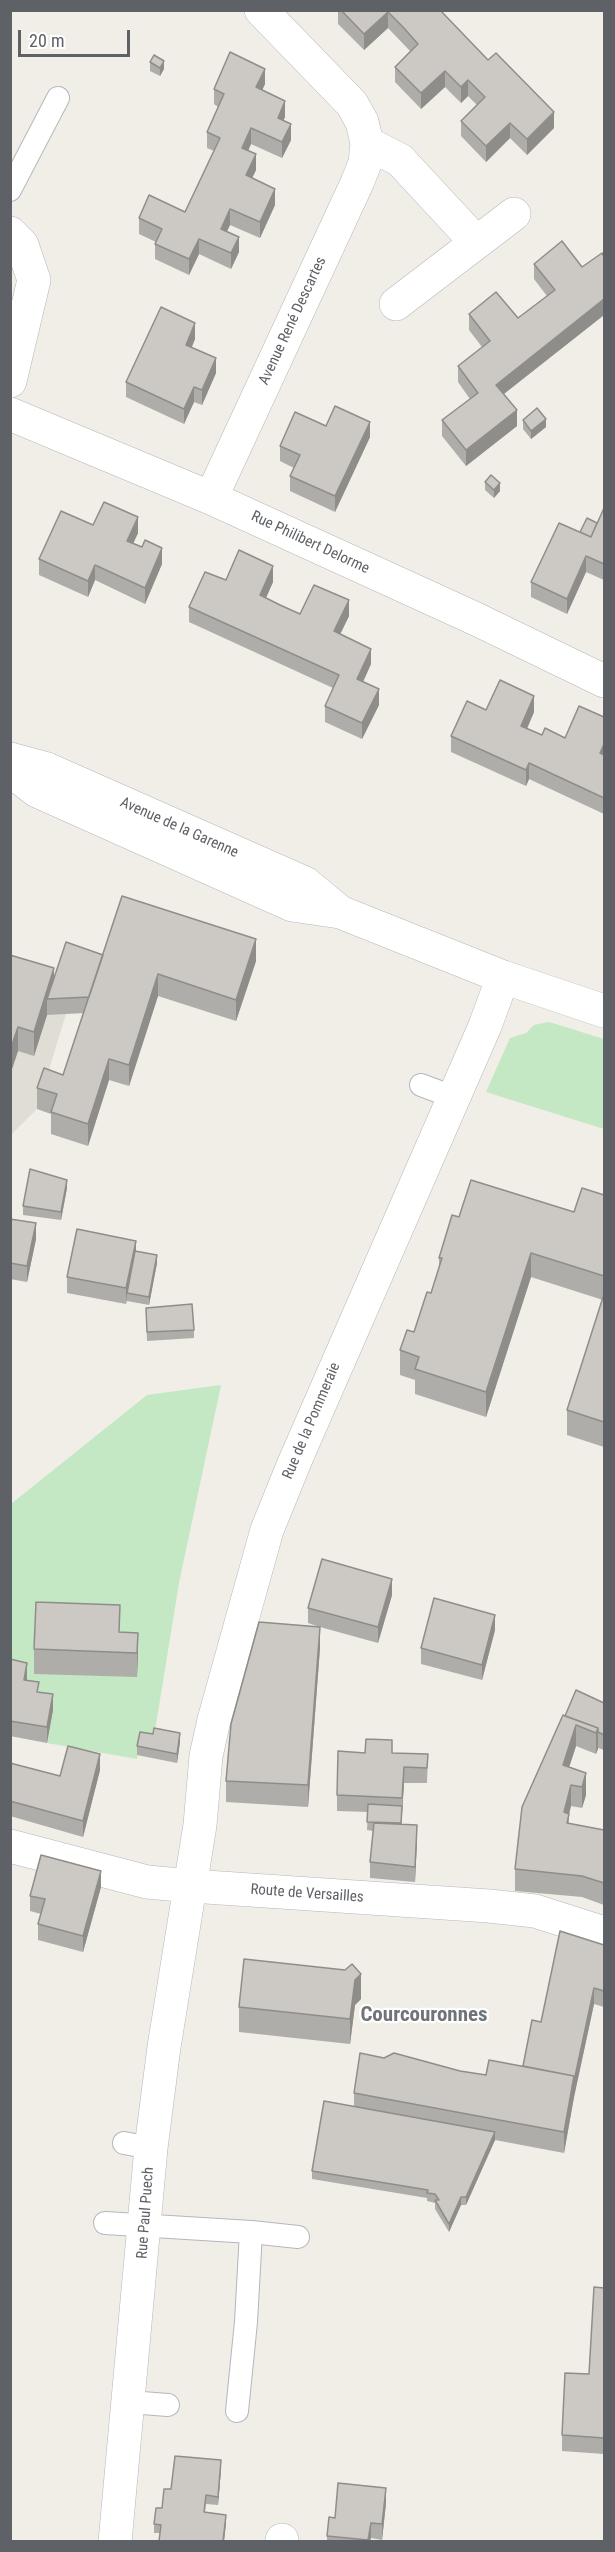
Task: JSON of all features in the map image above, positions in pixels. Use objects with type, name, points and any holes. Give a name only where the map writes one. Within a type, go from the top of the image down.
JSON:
[{"type":"street","name":"Avenue René Descartes","points":[[211,498],[365,163],[367,143],[362,122],[352,104],[261,10]]},
{"type":"street","points":[[367,143],[400,160],[476,242]]},
{"type":"street","points":[[396,304],[514,214]]},
{"type":"street","points":[[10,233],[22,245],[34,280],[10,381]]},
{"type":"street","name":"Rue Philibert Delorme","points":[[10,414],[211,498],[476,619],[604,681]]},
{"type":"street","name":"Avenue de la Garenne","points":[[10,759],[47,769],[305,883],[340,912]]},
{"type":"street","name":"Avenue de la Garenne","points":[[10,770],[37,791],[282,901],[292,905],[340,912],[503,977],[604,1011]]},
{"type":"street","name":"Rue de la Pommeraie","points":[[191,1886],[200,1825],[206,1756],[267,1530],[485,1026],[503,977]]},
{"type":"street","name":"Route de Versailles","points":[[10,1846],[147,1882],[444,1902],[535,1911],[604,1933]]},
{"type":"street","name":"Rue Paul Puech","points":[[115,2541],[145,2224],[137,2145],[164,2047],[191,1886]]},
{"type":"lane","points":[[10,190],[58,98]]},
{"type":"lane","points":[[421,1085],[453,1097]]},
{"type":"lane","points":[[105,2223],[145,2224],[298,2237]]},
{"type":"lane","points":[[237,2411],[246,2322],[251,2232]]},
{"type":"lane","points":[[129,2402],[168,2405]]},
{"type":"shaded area","points":[[11,980],[91,1013],[66,1014],[37,1109],[11,1135]]},
{"type":"green space","points":[[549,1022],[604,1039],[604,1129],[486,1092],[510,1038],[526,1033],[534,1025]]},
{"type":"green space","points":[[221,1385],[179,1583],[153,1743],[140,1740],[137,1759],[47,1743],[53,1710],[11,1674],[11,1504],[147,1395]]},
{"type":"building","points":[[341,10],[440,10],[488,60],[496,53],[554,112],[527,139],[510,123],[486,146],[461,121],[485,97],[468,80],[461,87],[445,71],[421,93],[395,67],[418,44],[403,27],[388,12],[364,34]]},
{"type":"building","points":[[230,52],[265,69],[256,87],[285,101],[278,118],[291,124],[282,142],[251,128],[242,148],[256,154],[246,175],[275,189],[260,222],[230,209],[221,229],[239,237],[231,253],[199,239],[189,259],[155,244],[162,229],[139,218],[149,195],[185,212],[220,138],[207,132],[224,94],[214,89]]},
{"type":"building","points":[[154,55],[164,61],[160,68],[150,62]]},
{"type":"building","points":[[562,241],[582,267],[602,253],[604,257],[604,299],[496,385],[517,410],[466,450],[442,420],[478,393],[458,366],[490,341],[469,314],[496,292],[518,318],[555,290],[534,264]]},
{"type":"building","points":[[161,307],[195,323],[186,345],[216,358],[202,390],[194,387],[184,409],[126,382]]},
{"type":"building","points":[[335,406],[370,422],[335,496],[290,476],[300,455],[280,446],[295,412],[326,426]]},
{"type":"building","points":[[537,408],[546,419],[531,431],[523,420]]},
{"type":"building","points":[[491,475],[500,483],[494,490],[485,482]]},
{"type":"building","points":[[104,502],[138,517],[127,541],[142,547],[145,540],[162,548],[145,588],[95,565],[88,581],[39,559],[61,511],[93,525]]},
{"type":"building","points":[[604,508],[604,564],[586,556],[567,599],[531,582],[559,523],[591,537]]},
{"type":"building","points":[[587,518],[597,523],[591,537],[580,532]]},
{"type":"building","points":[[239,550],[273,566],[260,595],[280,605],[300,614],[314,585],[349,600],[334,631],[371,649],[357,679],[379,689],[362,723],[325,706],[339,675],[189,607],[205,572],[226,580]]},
{"type":"building","points":[[500,680],[534,696],[521,726],[542,735],[545,728],[565,738],[579,706],[604,717],[604,744],[600,753],[604,755],[604,798],[529,763],[526,770],[451,736],[467,701],[486,710]]},
{"type":"building","points":[[122,896],[256,939],[236,1000],[158,974],[129,1065],[109,1059],[88,1124],[51,1112],[57,1094],[37,1088],[44,1068],[63,1075]]},
{"type":"building","points":[[66,942],[103,955],[89,997],[47,999]]},
{"type":"building","points":[[10,955],[54,968],[34,1032],[18,1027],[10,1051]]},
{"type":"building","points":[[30,1169],[67,1180],[61,1212],[23,1206]]},
{"type":"building","points":[[471,1180],[574,1212],[582,1188],[604,1195],[604,1276],[531,1253],[486,1392],[415,1369],[419,1357],[400,1350],[407,1330],[414,1332],[427,1292],[431,1293],[452,1215],[459,1217]]},
{"type":"building","points":[[10,1219],[36,1223],[27,1266],[10,1263]]},
{"type":"building","points":[[77,1229],[136,1241],[126,1288],[67,1277]]},
{"type":"building","points":[[135,1251],[157,1255],[149,1297],[127,1293]]},
{"type":"building","points":[[604,1294],[604,1422],[567,1410]]},
{"type":"building","points":[[192,1304],[194,1330],[147,1332],[146,1308]]},
{"type":"building","points":[[322,1559],[392,1579],[378,1627],[308,1608]]},
{"type":"building","points":[[434,1598],[495,1615],[482,1665],[421,1648]]},
{"type":"building","points":[[36,1602],[120,1605],[119,1632],[138,1633],[137,1653],[34,1649]]},
{"type":"building","points":[[259,1622],[320,1627],[308,1785],[226,1781],[231,1724]]},
{"type":"building","points":[[10,1659],[27,1663],[24,1680],[39,1682],[37,1692],[53,1694],[47,1727],[10,1721]]},
{"type":"building","points":[[576,1690],[604,1703],[604,1735],[598,1732],[598,1728],[565,1716]]},
{"type":"building","points":[[563,1715],[598,1728],[596,1733],[576,1725],[563,1765],[586,1773],[582,1787],[571,1785],[564,1812],[569,1814],[567,1823],[604,1830],[604,1883],[582,1876],[515,1869],[522,1807]]},
{"type":"building","points":[[154,1728],[180,1733],[177,1754],[137,1746],[140,1732],[153,1734]]},
{"type":"building","points":[[366,1739],[392,1740],[392,1753],[428,1754],[427,1768],[404,1767],[402,1798],[337,1795],[338,1751],[365,1753]]},
{"type":"building","points":[[68,1746],[100,1754],[83,1821],[10,1801],[10,1763],[60,1776]]},
{"type":"building","points":[[368,1804],[402,1806],[401,1823],[367,1822]]},
{"type":"building","points":[[374,1823],[417,1825],[415,1867],[370,1862]]},
{"type":"building","points":[[41,1855],[101,1871],[83,1936],[38,1924],[45,1899],[30,1896]]},
{"type":"building","points":[[560,1931],[604,1945],[604,1991],[594,1988],[574,2081],[574,2076],[523,2066],[532,2020],[541,2022]]},
{"type":"building","points":[[244,1959],[345,1970],[352,1964],[361,1974],[355,1980],[350,2019],[239,2007]]},
{"type":"building","points":[[360,2053],[384,2058],[394,2053],[460,2071],[486,2075],[489,2060],[574,2076],[564,2132],[354,2093]]},
{"type":"building","points":[[324,2101],[495,2132],[466,2197],[461,2197],[449,2224],[435,2200],[439,2200],[435,2194],[427,2193],[428,2190],[312,2171]]},
{"type":"building","points":[[594,2287],[604,2288],[604,2438],[562,2435],[565,2373],[589,2374]]},
{"type":"building","points":[[175,2456],[221,2460],[218,2497],[206,2495],[204,2512],[226,2515],[223,2541],[159,2541],[161,2525],[154,2524],[156,2508],[162,2508],[164,2489],[171,2489]]},
{"type":"building","points":[[338,2483],[386,2488],[382,2524],[371,2523],[368,2540],[327,2536],[329,2517],[335,2518]]},
{"type":"district","name":"Courcouronnes","points":[[424,2016]]}]
